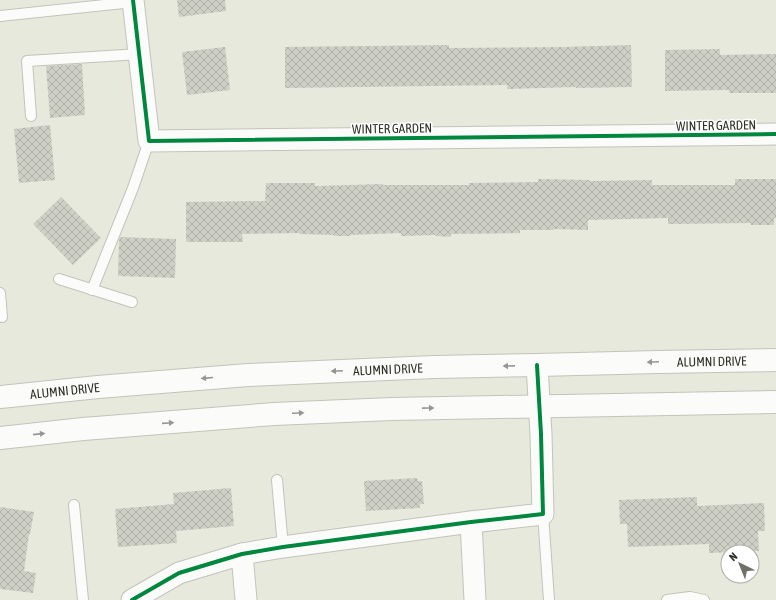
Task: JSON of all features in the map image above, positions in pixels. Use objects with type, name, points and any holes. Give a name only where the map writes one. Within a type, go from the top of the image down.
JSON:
[{"type":"main road","name":"ALUMNI DRIVE","points":[[0,397],[98,387],[248,375],[434,367],[776,360]]},
{"type":"main road","points":[[0,438],[83,429],[274,414],[392,409],[776,402]]},
{"type":"street","points":[[133,1],[150,141]]},
{"type":"street","name":"WINTER GARDEN","points":[[150,141],[776,134]]},
{"type":"street","points":[[132,600],[179,573],[242,554],[283,547],[471,522],[543,514],[540,406],[537,366]]},
{"type":"street","points":[[471,522],[475,600]]},
{"type":"street","points":[[242,554],[246,600]]},
{"type":"lane","points":[[0,16],[133,1]]},
{"type":"lane","points":[[31,116],[27,61],[140,54]]},
{"type":"lane","points":[[92,290],[133,188],[150,141]]},
{"type":"lane","points":[[59,280],[132,302]]},
{"type":"lane","points":[[0,293],[2,318]]},
{"type":"lane","points":[[278,480],[283,547]]},
{"type":"lane","points":[[74,505],[83,600]]},
{"type":"lane","points":[[543,514],[549,600]]},
{"type":"lane","points":[[667,600],[690,597],[704,600]]},
{"type":"building","points":[[177,0],[225,0],[226,11],[179,17]]},
{"type":"building","points":[[449,45],[449,48],[631,45],[632,87],[507,89],[507,85],[285,88],[285,47]]},
{"type":"building","points":[[225,47],[230,90],[187,95],[182,52]]},
{"type":"building","points":[[720,49],[720,55],[776,54],[776,93],[729,93],[729,90],[665,91],[665,50]]},
{"type":"building","points":[[82,64],[85,115],[50,118],[46,66]]},
{"type":"building","points":[[50,125],[55,180],[19,183],[14,129]]},
{"type":"building","points":[[538,179],[589,181],[652,180],[652,185],[735,185],[735,179],[776,179],[776,218],[774,218],[774,225],[751,225],[751,223],[668,224],[668,218],[588,220],[588,230],[520,230],[520,233],[451,234],[451,237],[436,235],[401,236],[401,233],[350,236],[299,233],[242,234],[243,242],[186,242],[186,202],[265,201],[266,183],[315,183],[315,186],[383,184],[469,185],[469,183],[538,182]]},
{"type":"building","points":[[61,197],[101,238],[73,265],[33,224]]},
{"type":"building","points":[[120,237],[176,239],[175,278],[118,276]]},
{"type":"building","points":[[417,478],[418,481],[422,481],[424,504],[420,504],[420,508],[366,511],[364,481]]},
{"type":"building","points":[[231,488],[234,526],[176,531],[177,543],[118,547],[115,509],[174,504],[173,493]]},
{"type":"building","points":[[697,497],[697,506],[764,503],[765,531],[758,531],[759,544],[720,544],[720,553],[709,553],[709,544],[628,547],[627,524],[620,524],[619,500]]},
{"type":"building","points":[[0,507],[34,512],[29,534],[24,571],[36,573],[33,593],[0,589]]},
{"type":"cycle path","points":[[133,0],[149,141],[776,134]]},
{"type":"cycle path","points":[[132,600],[179,573],[242,554],[283,547],[471,522],[543,514],[541,434],[537,365]]}]
